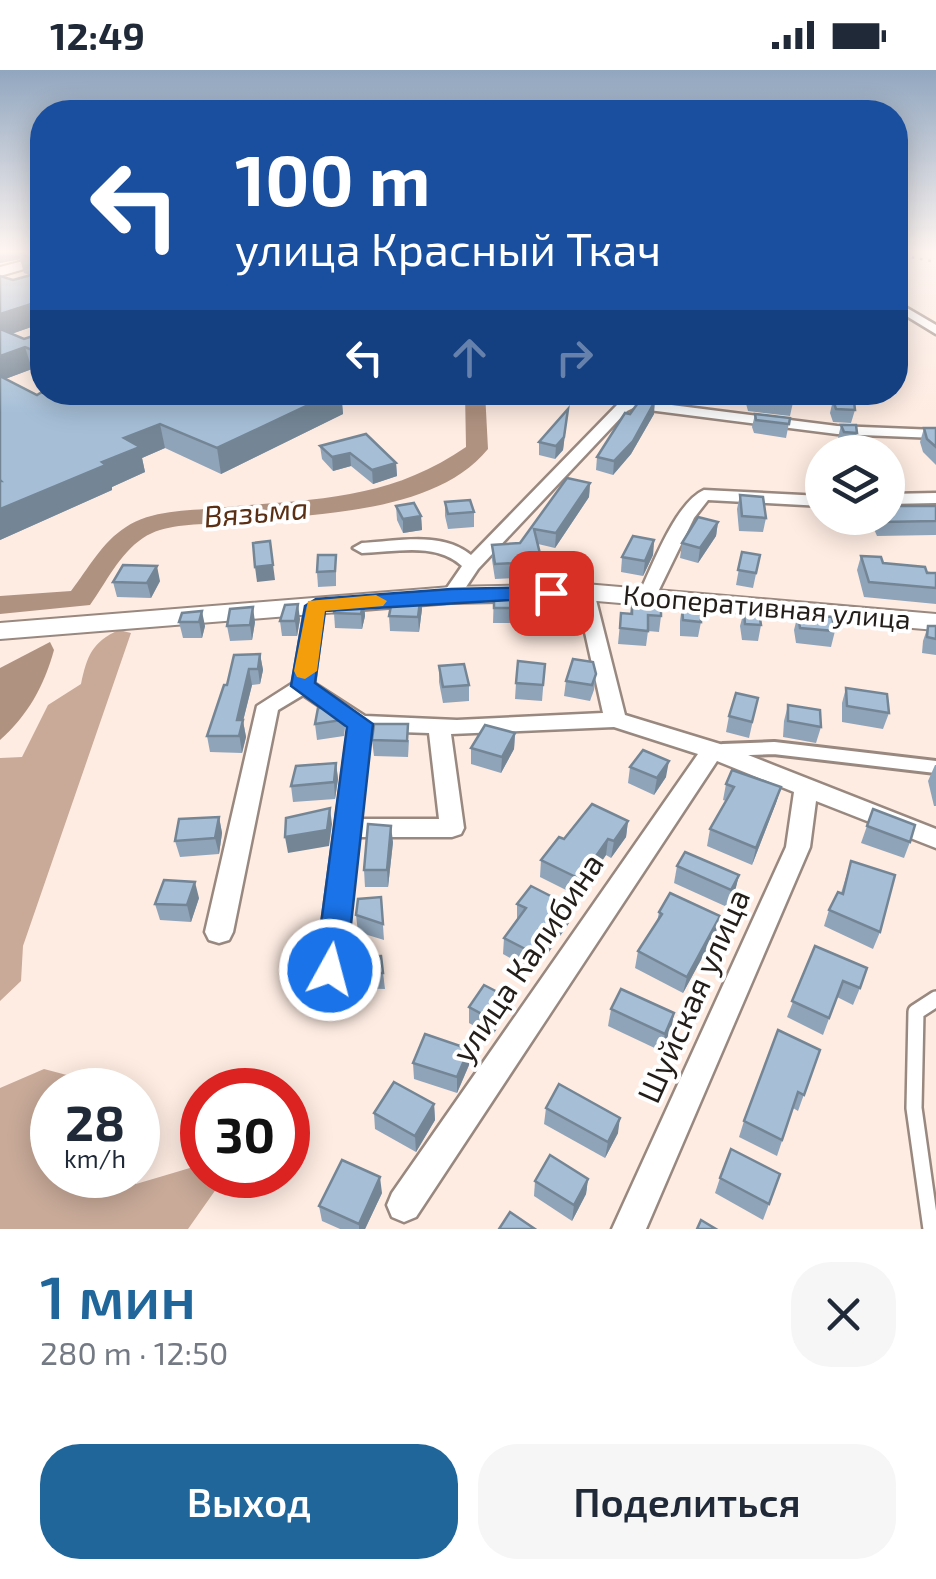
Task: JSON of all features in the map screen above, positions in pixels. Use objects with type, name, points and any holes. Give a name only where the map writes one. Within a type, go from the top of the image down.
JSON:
[{"type":"street","points":[[908,312],[936,330]]},
{"type":"street","points":[[451,595],[472,564],[622,408],[630,405]]},
{"type":"street","points":[[640,405],[837,430],[936,434]]},
{"type":"street","points":[[647,596],[686,517],[704,495],[805,500]]},
{"type":"street","points":[[905,499],[936,498]]},
{"type":"street","points":[[362,548],[452,548],[472,564]]},
{"type":"street","points":[[585,592],[615,720]]},
{"type":"street","name":"Кооперативная улица","points":[[0,631],[451,595],[585,592],[936,622]]},
{"type":"street","points":[[303,686],[316,606]]},
{"type":"street","points":[[303,686],[360,724],[440,727],[615,720],[712,750],[936,839]]},
{"type":"street","points":[[220,932],[268,706],[303,686]]},
{"type":"street","points":[[330,970],[360,724]]},
{"type":"street","points":[[349,828],[452,828],[440,727]]},
{"type":"street","name":"улица Калибина","points":[[404,1205],[712,750]]},
{"type":"street","name":"Шуйская улица","points":[[630,1229],[798,846],[806,787]]},
{"type":"lane","points":[[712,750],[774,748],[936,767]]},
{"type":"lane","points":[[931,1229],[914,1108],[916,1012],[936,999]]},
{"type":"shaded area","points":[[119,630],[131,633],[23,946],[21,981],[0,1001],[0,758],[22,757],[48,705],[81,684],[92,651]]},
{"type":"shaded area","points":[[50,642],[54,650],[40,688],[27,710],[0,740],[0,668]]},
{"type":"shaded area","points":[[30,1075],[30,1198],[160,1198],[160,1177],[180,1171],[180,1198],[210,1198],[188,1229],[0,1229],[0,1088]]},
{"type":"building","points":[[0,305],[28,305],[0,314]]},
{"type":"building","points":[[0,329],[24,339],[30,337],[30,349],[25,347],[0,356]]},
{"type":"building","points":[[0,376],[30,391],[30,405],[308,405],[217,448],[160,424],[124,438],[140,447],[0,509]]},
{"type":"building","points":[[636,405],[653,405],[633,441],[614,461],[597,457],[625,413],[630,414]]},
{"type":"building","points":[[835,405],[854,405],[855,410],[836,409]]},
{"type":"building","points":[[568,409],[564,437],[556,446],[539,442]]},
{"type":"building","points":[[755,414],[790,418],[789,424],[756,420]]},
{"type":"building","points":[[841,425],[856,425],[857,433],[844,432]]},
{"type":"building","points":[[924,428],[936,428],[936,447],[927,439]]},
{"type":"building","points":[[366,434],[396,463],[372,470],[350,453],[332,457],[320,446]]},
{"type":"building","points":[[567,478],[590,483],[556,533],[534,529],[542,562],[495,564],[492,545],[520,543]]},
{"type":"building","points":[[740,495],[763,497],[766,518],[742,516]]},
{"type":"building","points":[[470,500],[474,512],[448,514],[445,502]]},
{"type":"building","points":[[414,503],[421,516],[403,519],[396,506]]},
{"type":"building","points":[[905,506],[936,506],[936,521],[905,522]]},
{"type":"building","points":[[698,517],[718,522],[700,548],[682,543]]},
{"type":"building","points":[[633,536],[654,540],[645,561],[622,557]]},
{"type":"building","points":[[270,541],[273,565],[255,567],[253,543]]},
{"type":"building","points":[[742,552],[760,555],[756,573],[738,570]]},
{"type":"building","points":[[318,555],[336,555],[335,571],[317,572]]},
{"type":"building","points":[[861,556],[881,557],[883,563],[925,567],[927,573],[936,573],[936,588],[869,582]]},
{"type":"building","points":[[123,565],[157,566],[147,583],[113,582]]},
{"type":"building","points":[[518,590],[519,608],[494,608],[494,591]]},
{"type":"building","points":[[421,594],[418,617],[389,616],[393,596]]},
{"type":"building","points":[[337,600],[364,600],[361,614],[334,613]]},
{"type":"building","points":[[632,601],[661,603],[661,616],[648,615],[648,631],[620,628],[621,613],[632,614]]},
{"type":"building","points":[[298,604],[295,621],[280,621],[285,605]]},
{"type":"building","points":[[682,606],[700,607],[701,622],[683,620]]},
{"type":"building","points":[[253,607],[250,625],[227,626],[230,609]]},
{"type":"building","points":[[202,611],[199,622],[179,622],[182,613]]},
{"type":"building","points":[[744,611],[759,612],[761,625],[745,624]]},
{"type":"building","points":[[798,614],[832,617],[835,631],[800,628]]},
{"type":"building","points":[[928,626],[936,626],[936,639],[927,637]]},
{"type":"building","points":[[260,654],[258,669],[249,669],[237,720],[243,720],[239,736],[207,736],[234,655]]},
{"type":"building","points":[[573,659],[593,662],[596,674],[592,685],[566,681]]},
{"type":"building","points":[[518,661],[545,664],[543,685],[516,683]]},
{"type":"building","points":[[464,664],[469,685],[443,687],[439,666]]},
{"type":"building","points":[[846,688],[887,694],[889,713],[847,706]]},
{"type":"building","points":[[736,693],[758,698],[752,722],[729,716]]},
{"type":"building","points":[[788,705],[820,710],[821,727],[788,721]]},
{"type":"building","points":[[336,707],[343,712],[342,720],[315,724],[318,708]]},
{"type":"building","points":[[374,724],[408,724],[407,741],[372,740]]},
{"type":"building","points":[[485,725],[515,733],[502,757],[471,748]]},
{"type":"building","points":[[643,750],[669,761],[657,778],[630,767]]},
{"type":"building","points":[[336,763],[334,782],[291,786],[296,766]]},
{"type":"building","points":[[732,770],[781,787],[756,848],[710,829],[734,787],[726,784]]},
{"type":"building","points":[[592,804],[628,821],[614,841],[608,839],[580,879],[541,860]]},
{"type":"building","points":[[330,808],[327,830],[285,837],[286,818]]},
{"type":"building","points":[[873,809],[915,825],[910,842],[867,826]]},
{"type":"building","points":[[219,817],[215,838],[175,841],[179,819]]},
{"type":"building","points":[[368,824],[391,826],[387,870],[364,870]]},
{"type":"building","points":[[685,852],[739,875],[731,890],[677,866]]},
{"type":"building","points":[[851,861],[895,875],[880,932],[829,910],[838,892],[843,894]]},
{"type":"building","points":[[164,880],[195,882],[187,905],[155,904]]},
{"type":"building","points":[[531,886],[570,906],[537,955],[504,938],[526,908],[517,904]]},
{"type":"building","points":[[670,893],[720,916],[687,977],[638,951],[662,914],[659,912]]},
{"type":"building","points":[[381,897],[383,924],[356,915],[358,899]]},
{"type":"building","points":[[815,946],[867,968],[860,988],[843,981],[829,1018],[792,1001]]},
{"type":"building","points":[[381,956],[383,973],[348,972],[348,957]]},
{"type":"building","points":[[484,985],[507,997],[493,1020],[469,1007]]},
{"type":"building","points":[[621,989],[674,1013],[665,1034],[611,1009]]},
{"type":"building","points":[[778,1030],[820,1050],[804,1095],[798,1092],[782,1140],[744,1121]]},
{"type":"building","points":[[425,1034],[469,1049],[457,1077],[413,1063]]},
{"type":"building","points":[[394,1082],[434,1104],[415,1136],[374,1113]]},
{"type":"building","points":[[559,1084],[620,1118],[608,1142],[546,1108]]},
{"type":"building","points":[[731,1149],[780,1174],[769,1204],[720,1178]]},
{"type":"building","points":[[550,1155],[588,1179],[574,1205],[535,1181]]},
{"type":"building","points":[[342,1160],[380,1177],[359,1224],[319,1206]]},
{"type":"building","points":[[510,1212],[535,1229],[499,1229]]},
{"type":"building","points":[[701,1220],[716,1229],[697,1229]]},
{"type":"waterway","name":"Вязьма","points":[[0,605],[80,599],[120,544],[152,524],[345,504],[414,486],[447,471],[477,449],[475,405]]},
{"type":"slow traffic","points":[[305,671],[316,606],[376,601]]},
{"type":"route","points":[[330,970],[360,724],[303,686],[316,606],[451,595],[551,593]]}]
